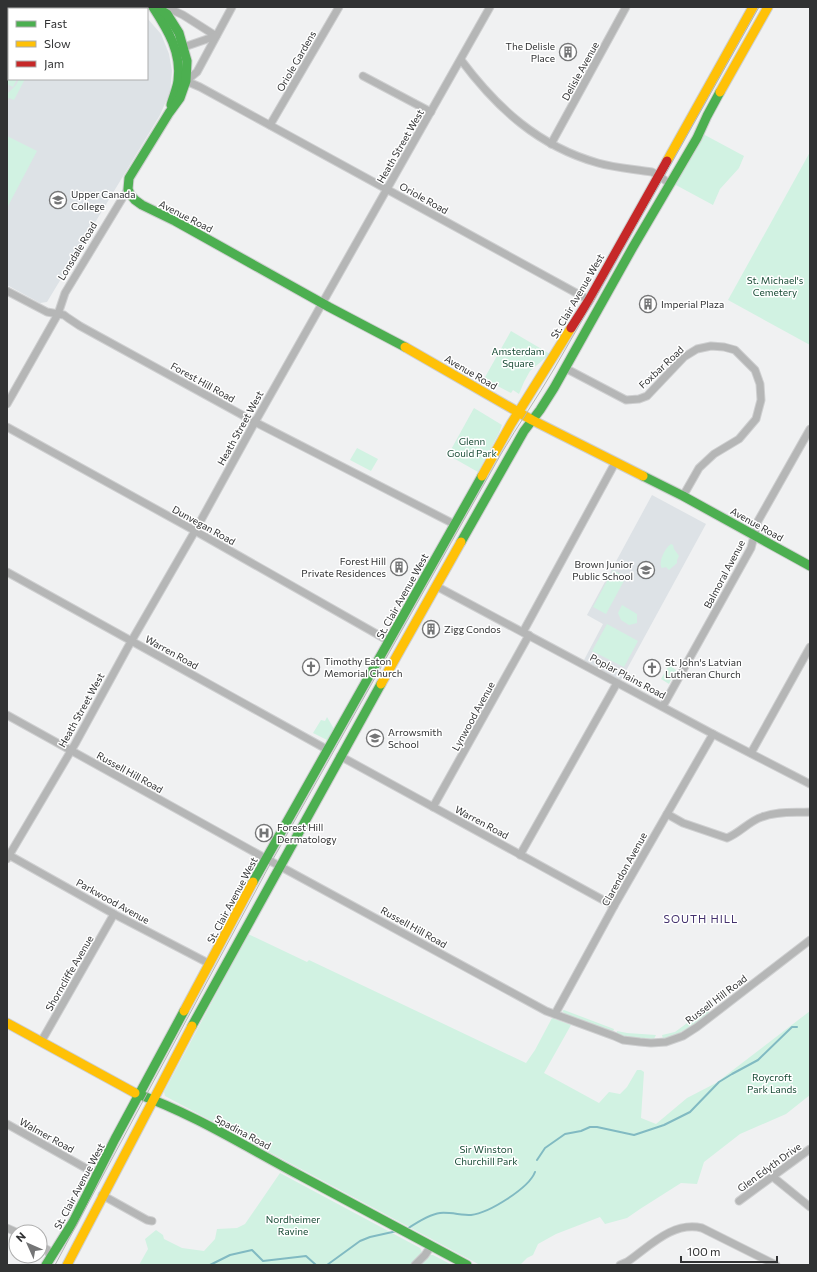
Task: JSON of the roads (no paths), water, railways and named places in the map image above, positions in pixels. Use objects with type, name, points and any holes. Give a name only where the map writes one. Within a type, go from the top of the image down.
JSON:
[{"type":"main road","points":[[155,7],[167,14],[172,21],[179,33],[187,61],[186,80],[180,98],[169,112]]},
{"type":"main road","points":[[155,7],[157,15],[167,28],[175,47],[182,77],[186,80]]},
{"type":"main road","name":"St. Clair Avenue West","points":[[48,1261],[57,1248],[98,1175],[266,858],[366,680],[518,412],[589,300],[753,7]]},
{"type":"main road","points":[[67,1265],[206,998],[340,756],[524,431],[540,410],[565,368],[697,138],[707,116],[768,7]]},
{"type":"main road","points":[[169,112],[178,82],[179,63]]},
{"type":"main road","name":"Lonsdale Road","points":[[128,189],[128,181],[131,175],[169,112]]},
{"type":"main road","name":"Avenue Road","points":[[128,189],[132,197],[142,206],[175,221],[424,357],[532,420],[683,496],[810,566]]},
{"type":"main road","points":[[366,680],[379,688]]},
{"type":"main road","name":"Spadina Road","points":[[7,1023],[140,1094],[154,1099],[227,1135],[466,1265]]},
{"type":"street","points":[[166,7],[193,21],[216,36]]},
{"type":"street","points":[[186,80],[197,72],[232,7]]},
{"type":"street","name":"Oriole Gardens","points":[[270,125],[339,7]]},
{"type":"street","name":"Heath Street West","points":[[8,856],[195,531],[386,189],[490,7]]},
{"type":"street","name":"Delisle Avenue","points":[[551,144],[626,7]]},
{"type":"street","points":[[184,47],[216,36]]},
{"type":"street","points":[[460,60],[500,106],[520,123],[551,144],[569,154],[598,163],[652,172],[670,184]]},
{"type":"street","points":[[363,76],[431,112]]},
{"type":"street","name":"Oriole Road","points":[[186,80],[200,86],[589,300]]},
{"type":"street","name":"Lonsdale Road","points":[[7,404],[58,314],[65,293],[128,189]]},
{"type":"street","name":"Forest Hill Road","points":[[7,291],[46,312],[64,315],[80,326],[255,422],[454,524]]},
{"type":"street","name":"Foxbar Road","points":[[565,368],[626,400],[635,400],[647,396],[684,357],[697,349],[711,346],[735,350],[755,370],[760,384],[761,400],[756,419],[739,439],[714,454],[699,468],[683,496]]},
{"type":"street","name":"Dunvegan Road","points":[[7,428],[195,531],[389,641]]},
{"type":"street","name":"Balmoral Avenue","points":[[663,706],[751,548],[758,522],[810,430]]},
{"type":"street","name":"Lynwood Avenue","points":[[433,807],[615,463]]},
{"type":"street","name":"Warren Road","points":[[7,572],[328,750]]},
{"type":"street","name":"Poplar Plains Road","points":[[436,586],[663,706],[712,734],[810,784]]},
{"type":"street","points":[[751,753],[810,647]]},
{"type":"street","points":[[520,854],[618,683]]},
{"type":"street","name":"Russell Hill Road","points":[[7,715],[280,866],[540,1007],[623,1040],[651,1043],[666,1042],[675,1039],[697,1027],[810,940]]},
{"type":"street","name":"Clarendon Avenue","points":[[555,1014],[614,906],[712,734]]},
{"type":"street","name":"Warren Road","points":[[340,756],[614,906]]},
{"type":"street","points":[[667,814],[683,823],[727,838],[762,817],[785,812],[810,812]]},
{"type":"street","name":"Parkwood Avenue","points":[[8,856],[210,964]]},
{"type":"street","name":"Shorncliffe Avenue","points":[[41,1042],[114,914]]},
{"type":"street","name":"Walmer Road","points":[[7,1124],[98,1175]]},
{"type":"street","name":"Glen Edyth Drive","points":[[739,1201],[774,1177],[810,1149]]},
{"type":"street","points":[[774,1177],[810,1207]]},
{"type":"street","points":[[102,1196],[146,1220],[152,1221]]},
{"type":"street","points":[[620,1265],[636,1256],[673,1230],[690,1226],[702,1228],[776,1265]]},
{"type":"street","points":[[415,1265],[425,1255],[431,1246]]},
{"type":"street","points":[[636,1256],[636,1265]]},
{"type":"waterway","points":[[537,1160],[545,1148],[565,1134],[581,1131],[590,1127],[597,1127],[634,1135],[664,1125],[690,1112],[719,1082],[758,1060],[792,1027],[797,1027]]},
{"type":"waterway","points":[[407,1229],[423,1219],[440,1213],[471,1215],[488,1210],[508,1199],[517,1192],[525,1185],[535,1172]]},
{"type":"waterway","points":[[327,1265],[360,1241],[370,1237],[397,1231]]},
{"type":"waterway","points":[[210,1265],[230,1255],[252,1250],[263,1261],[306,1256],[316,1265]]},
{"type":"tram line","points":[[55,1265],[268,868],[501,454],[548,380],[759,7]]},
{"type":"place","name":"The Delisle Place","points":[[568,52]]},
{"type":"place","name":"Upper Canada College","points":[[58,200]]},
{"type":"place","name":"Imperial Plaza","points":[[648,304]]},
{"type":"place","name":"Forest Hill Private Residences","points":[[399,567]]},
{"type":"place","name":"Brown Junior Public School","points":[[646,570]]},
{"type":"place","name":"Zigg Condos","points":[[431,629]]},
{"type":"place","name":"Timothy Eaton Memorial Church","points":[[311,667]]},
{"type":"place","name":"St. John's Latvian Lutheran Church","points":[[652,668]]},
{"type":"place","name":"Arrowsmith School","points":[[375,738]]},
{"type":"place","name":"Forest Hill Dermatology","points":[[264,833]]},
{"type":"district","name":"SOUTH HILL","points":[[701,919]]},
{"type":"park label","name":"St. Michael's Cemetery","points":[[775,286]]},
{"type":"park label","name":"Amsterdam Square","points":[[518,356]]},
{"type":"park label","name":"Glenn Gould Park","points":[[472,446]]},
{"type":"park label","name":"Roycroft Park Lands","points":[[772,1082]]},
{"type":"park label","name":"Sir Winston Churchill Park","points":[[486,1154]]},
{"type":"park label","name":"Nordheimer Ravine","points":[[293,1224]]}]
